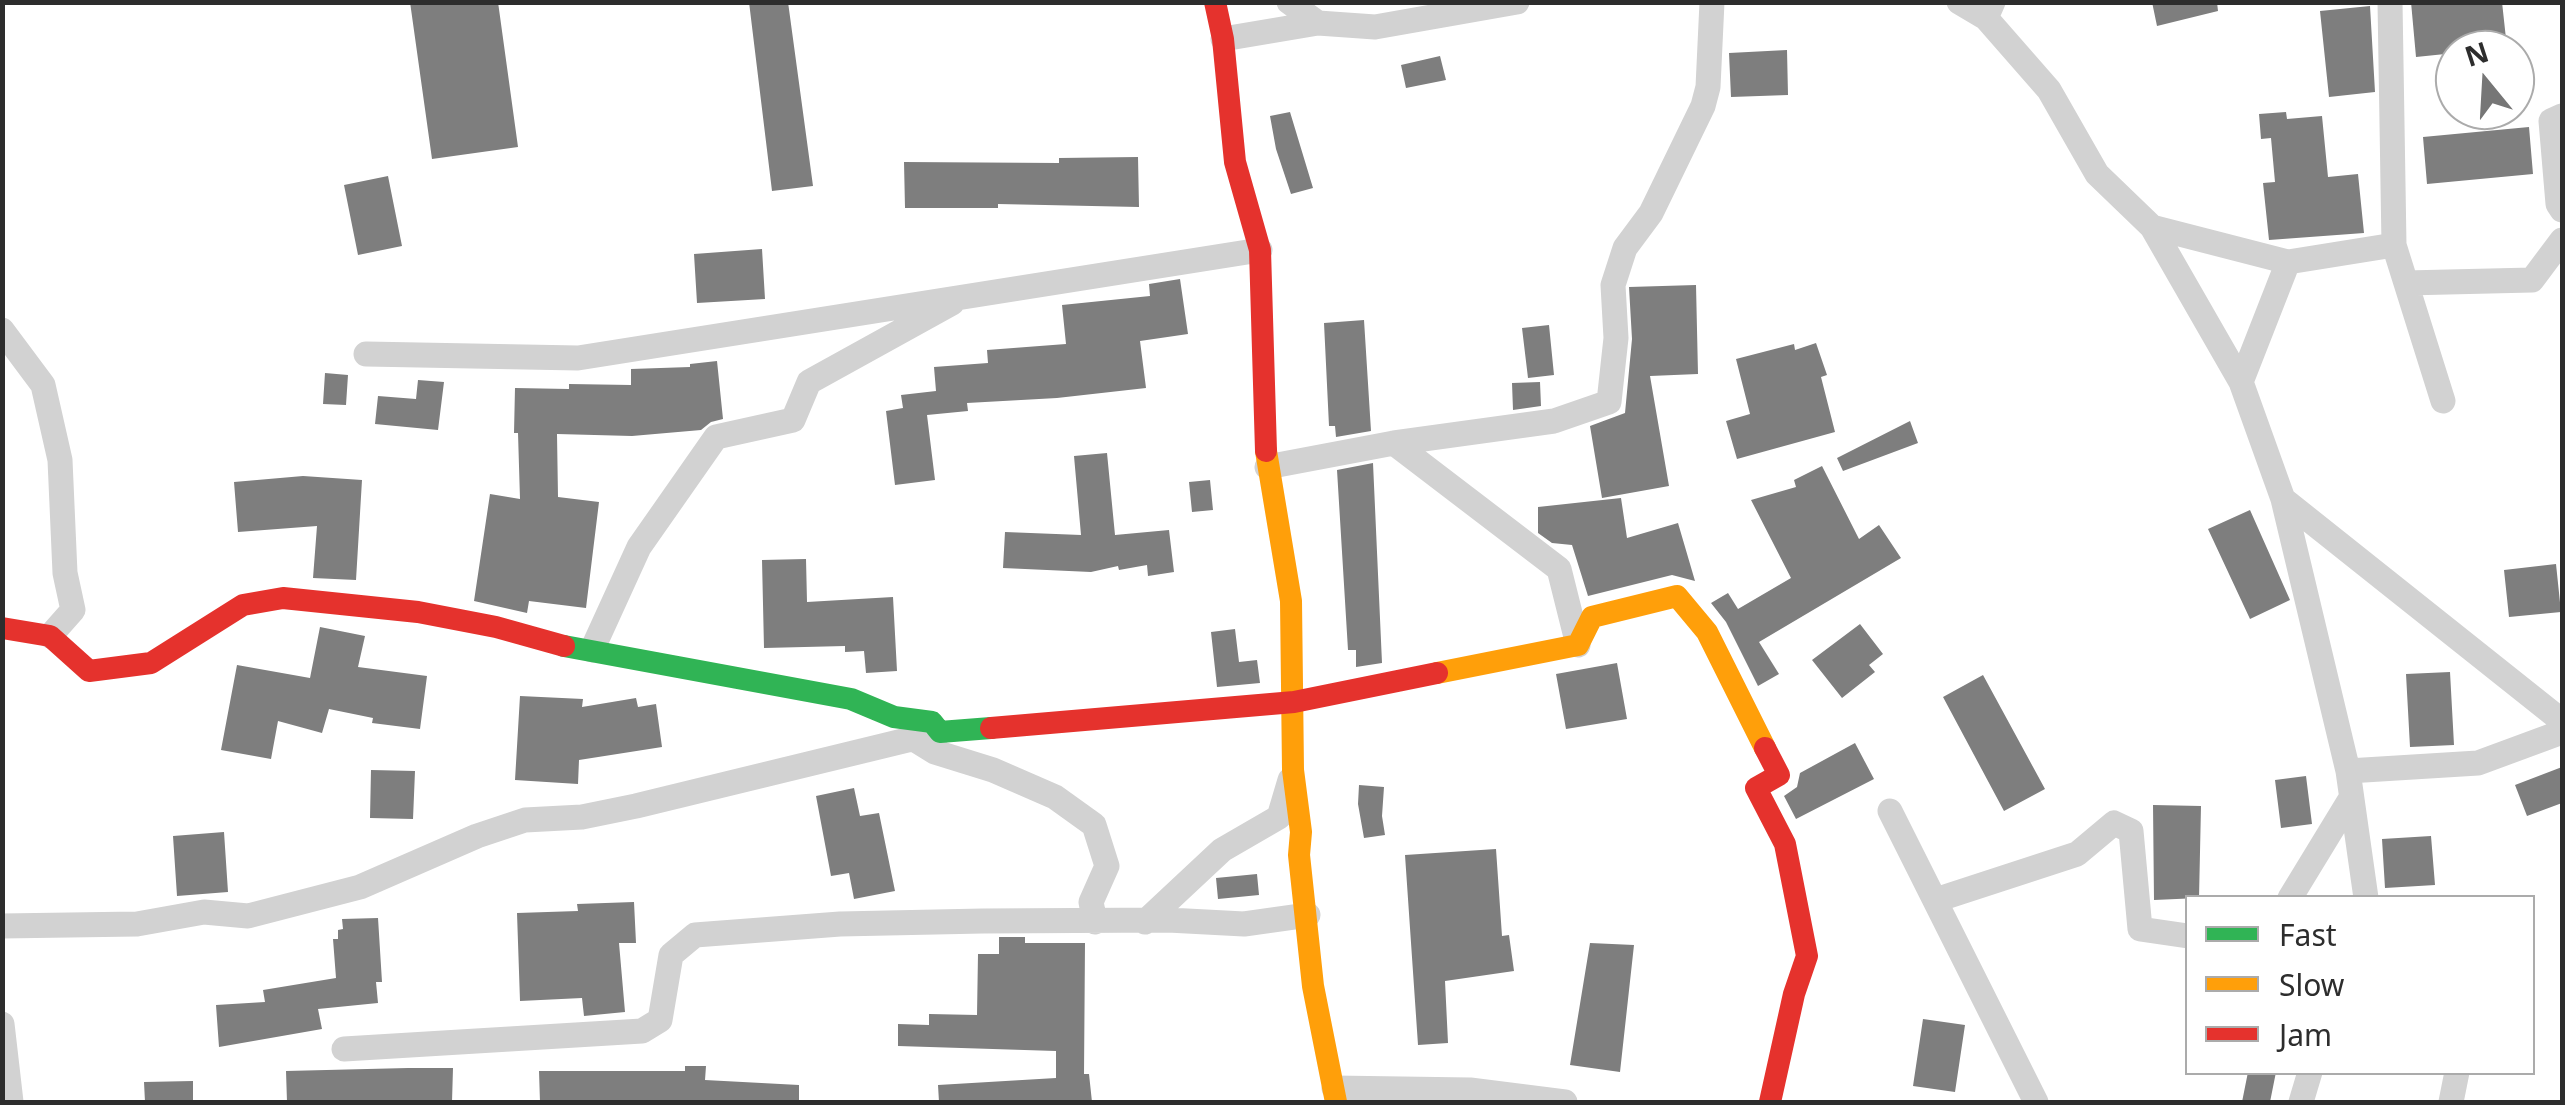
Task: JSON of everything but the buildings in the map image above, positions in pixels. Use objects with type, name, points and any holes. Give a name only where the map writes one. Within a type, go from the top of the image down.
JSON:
[{"type":"street","points":[[1215,2],[1223,39],[1235,162],[1260,250],[1267,467],[1291,601],[1293,770],[1313,986],[1335,1095],[1470,1090],[1565,1102]]},
{"type":"street","points":[[1288,2],[1318,23]]},
{"type":"street","points":[[1223,39],[1318,23],[1375,27],[1517,2]]},
{"type":"street","points":[[1267,467],[1394,443],[1554,422],[1609,402],[1616,338],[1614,285],[1625,248],[1651,213],[1704,106],[1712,2]]},
{"type":"street","points":[[1960,2],[1990,10],[2049,90],[2098,174],[2152,226],[2242,382],[2283,499],[2348,771],[2366,895]]},
{"type":"street","points":[[2390,2],[2394,245],[2443,401]]},
{"type":"street","points":[[2562,116],[2551,121],[2558,204],[2562,210]]},
{"type":"street","points":[[2152,226],[2288,262],[2394,245]]},
{"type":"street","points":[[2406,283],[2532,280],[2562,240]]},
{"type":"street","points":[[366,354],[578,358],[1260,250]]},
{"type":"street","points":[[2242,382],[2288,262]]},
{"type":"street","points":[[592,650],[639,547],[716,438],[794,420],[809,382],[969,294]]},
{"type":"street","points":[[2,330],[43,385],[60,460],[65,573],[74,610],[50,636]]},
{"type":"street","points":[[1394,443],[1559,569],[1578,645]]},
{"type":"street","points":[[2283,499],[2562,721]]},
{"type":"street","points":[[1578,645],[1592,616],[1677,596],[1708,632],[1778,775],[1756,788],[1785,844],[1808,956],[1794,994],[1770,1102]]},
{"type":"street","points":[[2,628],[50,636],[89,670],[150,663],[243,605],[283,598],[418,612],[851,699],[894,717],[932,722],[940,732]]},
{"type":"street","points":[[2,926],[137,924],[204,912],[248,916],[360,886],[524,820],[582,818],[940,732],[1294,702],[1578,645]]},
{"type":"street","points":[[2348,771],[2478,764],[2562,732]]},
{"type":"street","points":[[914,739],[936,752],[1056,796],[1094,824],[1107,866],[1090,902],[1095,922]]},
{"type":"street","points":[[1145,922],[1222,850],[1278,817],[1293,770]]},
{"type":"street","points":[[2292,895],[2351,798]]},
{"type":"street","points":[[1890,811],[2036,1102]]},
{"type":"street","points":[[1936,900],[2078,854],[2114,823],[2132,831],[2140,929],[2185,936]]},
{"type":"street","points":[[344,1049],[642,1032],[660,1020],[671,954],[695,936],[840,924],[1168,920],[1244,924],[1308,915]]},
{"type":"street","points":[[2,1024],[12,1102]]},
{"type":"street","points":[[2301,1102],[2309,1075]]},
{"type":"street","points":[[2452,1102],[2456,1075]]},
{"type":"traffic: fast","points":[[564,646],[851,699],[894,717],[932,722],[940,732],[991,728]]},
{"type":"traffic: slow","points":[[1266,451],[1291,601],[1293,770],[1313,986],[1336,1102]]},
{"type":"traffic: slow","points":[[1437,673],[1578,645],[1592,617],[1677,596],[1707,632],[1765,748]]},
{"type":"traffic: jam","points":[[1215,2],[1223,39],[1235,162],[1260,250],[1266,451]]},
{"type":"traffic: jam","points":[[2,628],[50,636],[89,671],[151,663],[243,605],[283,598],[418,612],[496,627],[564,646]]},
{"type":"traffic: jam","points":[[991,728],[1294,702],[1437,673]]},
{"type":"traffic: jam","points":[[1765,748],[1779,775],[1756,788],[1785,844],[1807,956],[1794,994],[1770,1102]]}]
